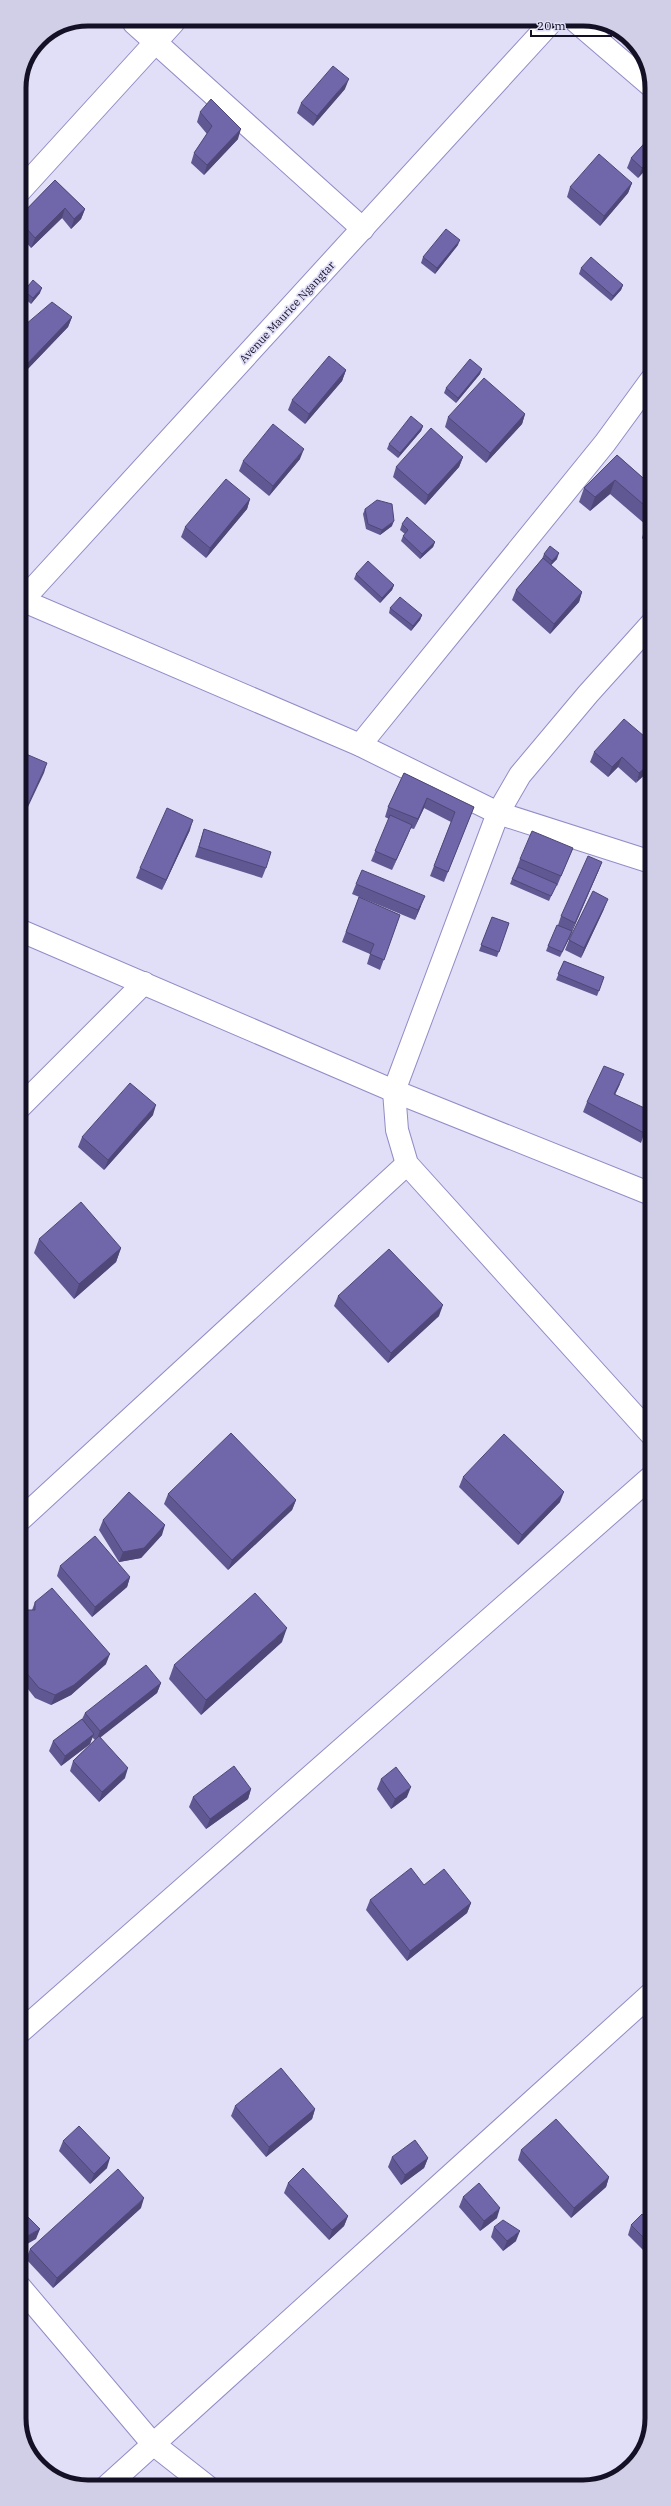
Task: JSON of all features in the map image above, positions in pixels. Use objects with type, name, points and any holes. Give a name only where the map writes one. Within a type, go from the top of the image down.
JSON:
[{"type":"street","points":[[136,26],[363,228]]},
{"type":"street","points":[[26,184],[170,26]]},
{"type":"street","name":"Avenue Maurice Ngangtar","points":[[26,594],[548,26]]},
{"type":"street","points":[[581,26],[644,80]]},
{"type":"street","points":[[360,745],[605,443],[645,388]]},
{"type":"street","points":[[26,604],[360,745],[498,813],[645,860]]},
{"type":"street","points":[[645,631],[588,694],[520,775],[498,813],[394,1091],[397,1130],[407,1164],[645,1427]]},
{"type":"street","points":[[26,933],[394,1091],[645,1192]]},
{"type":"street","points":[[26,1101],[144,983]]},
{"type":"street","points":[[26,1514],[407,1164]]},
{"type":"street","points":[[26,2027],[645,1482]]},
{"type":"street","points":[[113,2480],[152,2443],[645,1999]]},
{"type":"street","points":[[26,2294],[152,2443],[200,2480]]},
{"type":"building","points":[[333,66],[349,79],[317,116],[301,103]]},
{"type":"building","points":[[211,99],[241,129],[207,165],[194,153],[212,126],[200,112]]},
{"type":"building","points":[[645,143],[645,165],[642,168],[631,158]]},
{"type":"building","points":[[599,154],[632,183],[604,216],[570,187]]},
{"type":"building","points":[[55,180],[85,209],[74,219],[65,208],[35,238],[26,228],[26,210]]},
{"type":"building","points":[[446,229],[460,240],[437,268],[423,257]]},
{"type":"building","points":[[591,257],[623,285],[613,296],[581,268]]},
{"type":"building","points":[[33,280],[42,288],[33,298],[26,293],[26,289]]},
{"type":"building","points":[[52,302],[72,317],[26,365],[26,324]]},
{"type":"building","points":[[329,356],[346,370],[309,414],[292,400]]},
{"type":"building","points":[[470,359],[482,369],[458,398],[446,388]]},
{"type":"building","points":[[484,378],[525,414],[490,453],[448,417]]},
{"type":"building","points":[[411,416],[423,426],[400,453],[389,444]]},
{"type":"building","points":[[273,424],[304,449],[273,486],[243,461]]},
{"type":"building","points":[[431,428],[463,457],[428,495],[396,467]]},
{"type":"building","points":[[617,455],[645,480],[645,506],[615,480],[595,497],[584,488]]},
{"type":"building","points":[[226,479],[250,499],[210,548],[185,527]]},
{"type":"building","points":[[377,500],[392,504],[394,521],[382,530],[368,524],[365,509]]},
{"type":"building","points":[[407,517],[435,542],[422,554],[403,536],[408,530],[402,524]]},
{"type":"building","points":[[550,546],[559,553],[552,561],[544,554]]},
{"type":"building","points":[[543,558],[582,592],[554,624],[516,590]]},
{"type":"building","points":[[368,561],[394,585],[382,598],[356,574]]},
{"type":"building","points":[[400,597],[422,615],[413,626],[390,608]]},
{"type":"building","points":[[624,719],[645,737],[645,768],[639,773],[622,757],[612,767],[594,752]]},
{"type":"building","points":[[26,754],[47,763],[26,809]]},
{"type":"building","points":[[404,773],[474,807],[448,872],[434,866],[455,812],[427,798],[418,819],[388,807]]},
{"type":"building","points":[[167,808],[193,820],[166,880],[140,868]]},
{"type":"building","points":[[390,815],[412,825],[396,860],[375,851]]},
{"type":"building","points":[[204,829],[271,852],[266,868],[199,847]]},
{"type":"building","points":[[532,831],[573,848],[561,876],[520,859]]},
{"type":"building","points":[[588,856],[602,862],[575,923],[561,916]]},
{"type":"building","points":[[518,867],[557,884],[551,896],[512,879]]},
{"type":"building","points":[[362,870],[425,896],[418,910],[356,884]]},
{"type":"building","points":[[593,891],[608,899],[584,948],[569,940]]},
{"type":"building","points":[[359,897],[400,915],[384,960],[370,954],[374,944],[346,932]]},
{"type":"building","points":[[492,917],[509,923],[499,952],[481,945]]},
{"type":"building","points":[[557,925],[572,931],[562,952],[548,946]]},
{"type":"building","points":[[564,961],[604,977],[599,991],[558,974]]},
{"type":"building","points":[[604,1066],[624,1074],[614,1094],[645,1108],[644,1133],[587,1102]]},
{"type":"building","points":[[130,1083],[156,1105],[108,1160],[82,1137]]},
{"type":"building","points":[[81,1202],[121,1248],[79,1284],[39,1239]]},
{"type":"building","points":[[389,1249],[443,1305],[391,1353],[338,1296]]},
{"type":"building","points":[[231,1433],[296,1500],[232,1560],[168,1494]]},
{"type":"building","points":[[504,1434],[564,1492],[522,1535],[463,1477]]},
{"type":"building","points":[[129,1492],[165,1525],[144,1548],[123,1552],[103,1520]]},
{"type":"building","points":[[95,1536],[130,1577],[95,1607],[60,1566]]},
{"type":"building","points":[[52,1588],[110,1654],[74,1685],[55,1695],[39,1688],[26,1672],[26,1610],[35,1610],[35,1602]]},
{"type":"building","points":[[255,1593],[287,1628],[206,1700],[174,1665]]},
{"type":"building","points":[[146,1665],[161,1683],[100,1731],[85,1713]]},
{"type":"building","points":[[82,1719],[94,1734],[65,1756],[53,1741]]},
{"type":"building","points":[[99,1736],[128,1768],[102,1792],[73,1761]]},
{"type":"building","points":[[234,1766],[251,1789],[210,1819],[193,1797]]},
{"type":"building","points":[[396,1767],[411,1787],[395,1799],[381,1779]]},
{"type":"building","points":[[411,1868],[424,1885],[444,1869],[471,1903],[410,1951],[370,1900]]},
{"type":"building","points":[[281,2068],[315,2109],[269,2147],[235,2106]]},
{"type":"building","points":[[556,2119],[609,2177],[574,2208],[521,2150]]},
{"type":"building","points":[[79,2126],[110,2158],[94,2174],[63,2141]]},
{"type":"building","points":[[415,2140],[428,2158],[405,2175],[392,2157]]},
{"type":"building","points":[[303,2168],[348,2216],[332,2230],[288,2183]]},
{"type":"building","points":[[118,2169],[144,2198],[57,2278],[30,2249]]},
{"type":"building","points":[[479,2183],[500,2208],[484,2221],[463,2197]]},
{"type":"building","points":[[642,2214],[645,2217],[645,2239],[631,2225]]},
{"type":"building","points":[[26,2215],[40,2229],[26,2237]]},
{"type":"building","points":[[503,2220],[520,2231],[507,2241],[494,2227]]}]
